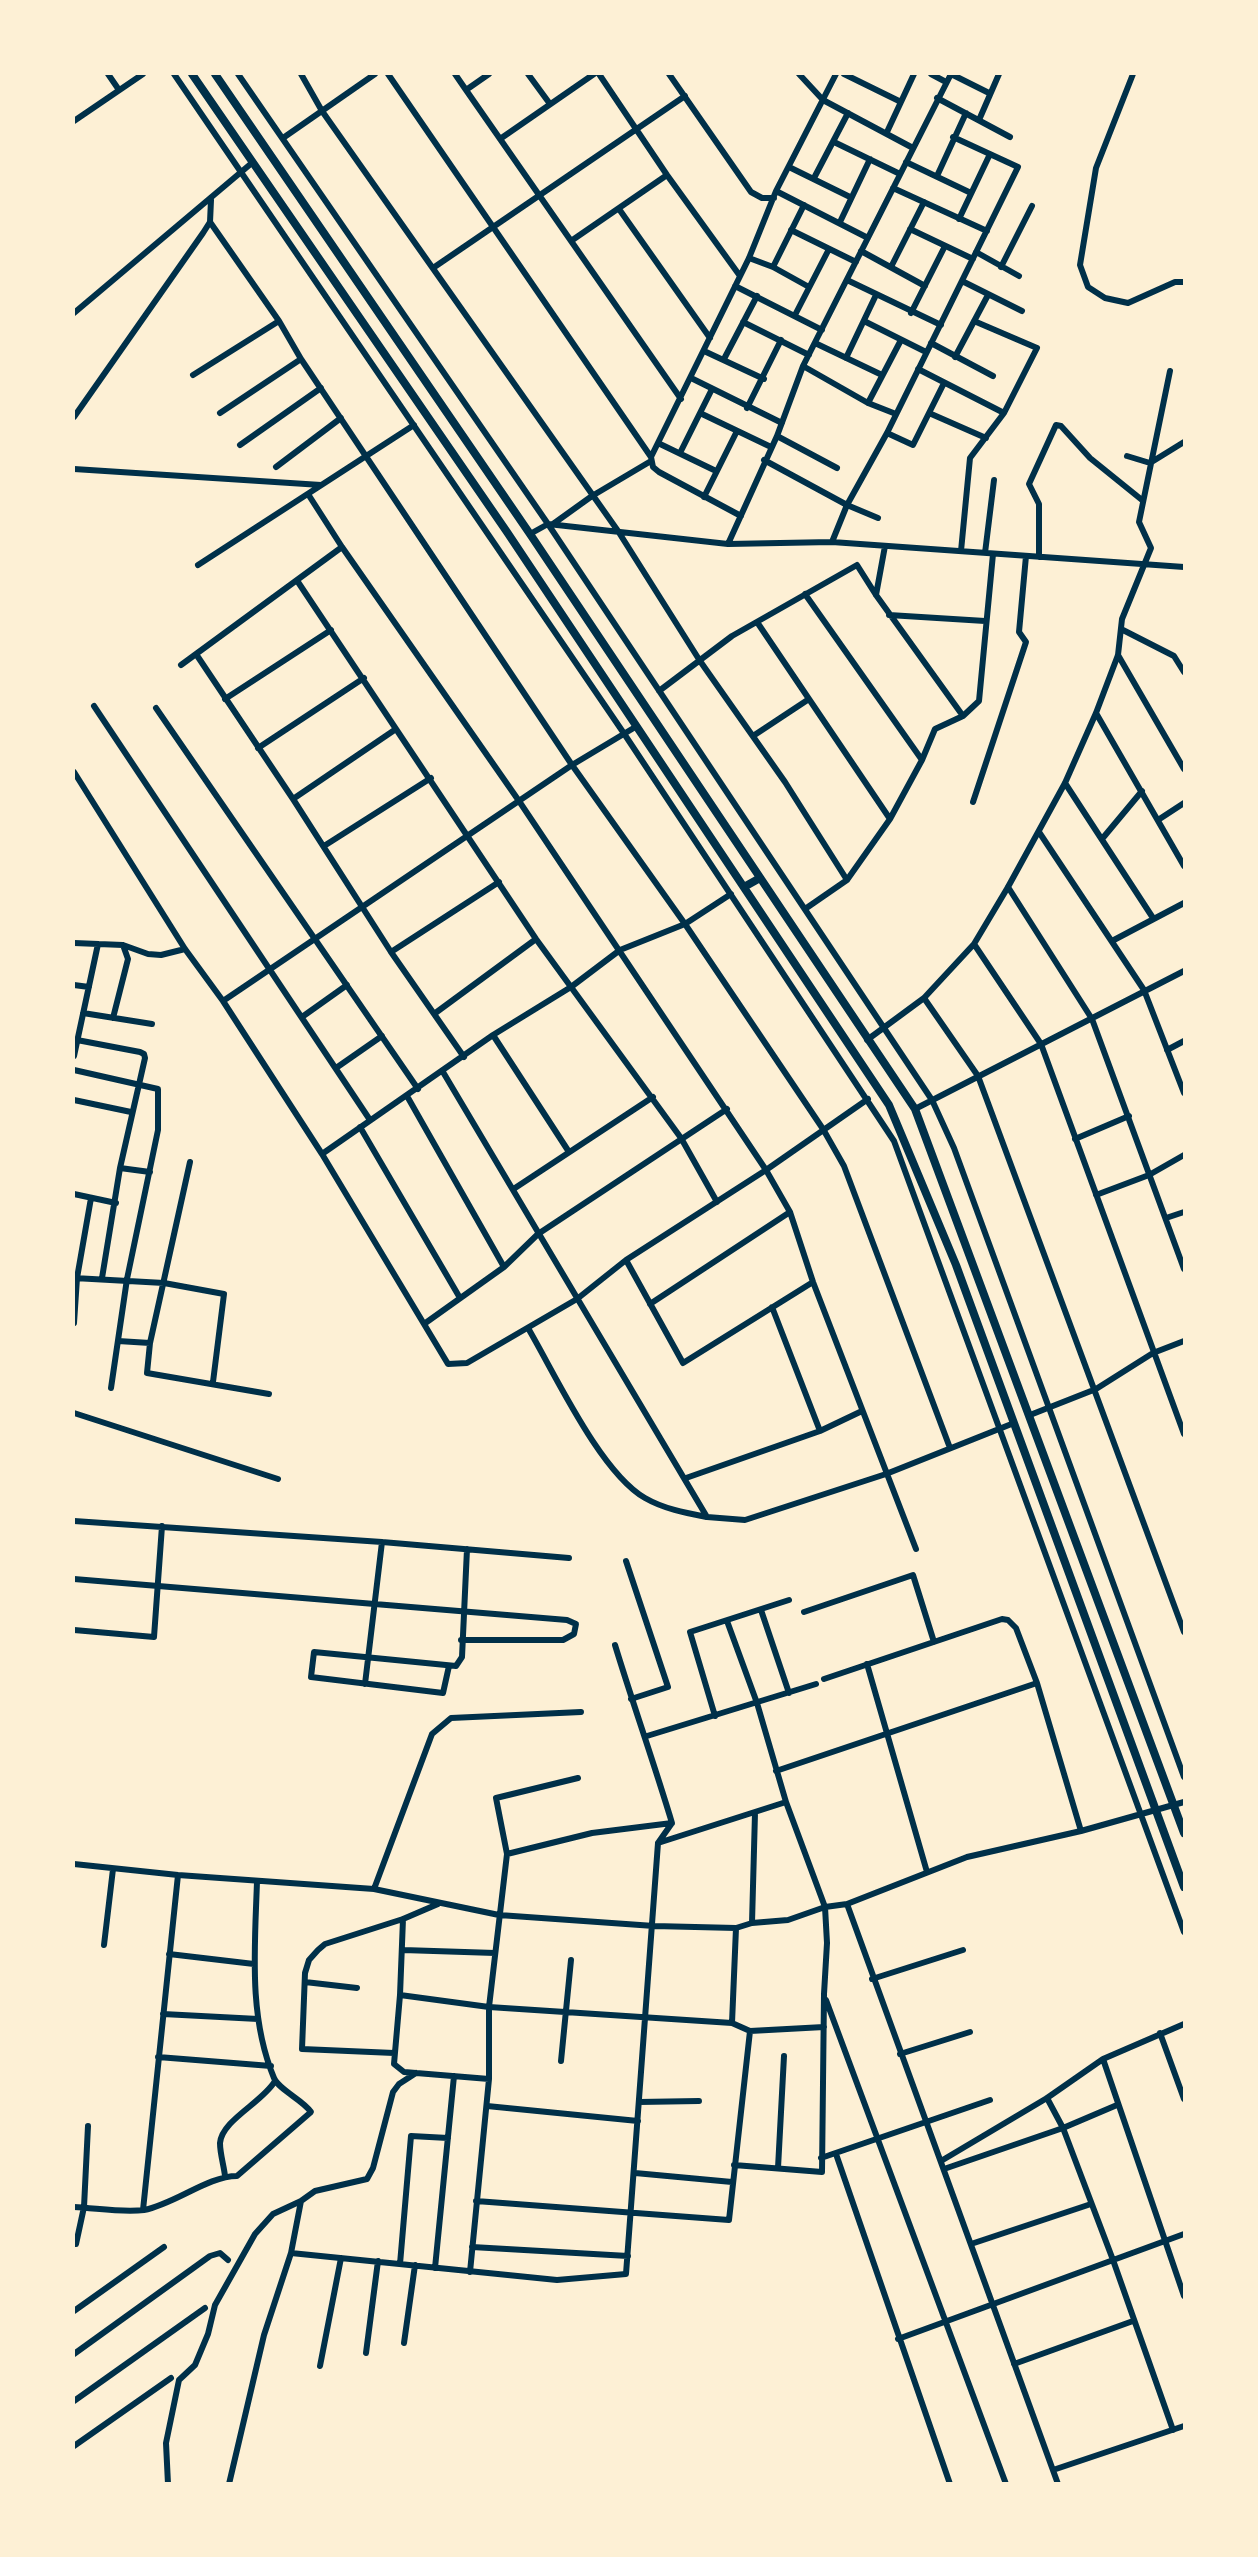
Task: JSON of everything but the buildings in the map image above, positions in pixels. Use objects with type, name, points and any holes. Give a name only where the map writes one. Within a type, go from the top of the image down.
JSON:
[{"type":"street","points":[[108,74],[119,90]]},
{"type":"street","points":[[74,121],[143,74]]},
{"type":"street","points":[[174,74],[623,732],[894,1141],[1001,1428],[1140,1815],[1185,1932]]},
{"type":"street","points":[[192,74],[637,726],[889,1105],[956,1264],[1185,1887]]},
{"type":"street","points":[[215,74],[530,534],[915,1109],[1185,1833]]},
{"type":"street","points":[[238,74],[550,524],[932,1100],[954,1148],[1185,1777]]},
{"type":"street","points":[[301,74],[322,111],[618,531],[700,661],[753,736],[847,880]]},
{"type":"street","points":[[283,138],[375,74]]},
{"type":"street","points":[[388,74],[659,472],[741,516]]},
{"type":"street","points":[[454,74],[681,399]]},
{"type":"street","points":[[466,90],[489,74]]},
{"type":"street","points":[[528,74],[550,104]]},
{"type":"street","points":[[500,139],[594,74]]},
{"type":"street","points":[[599,74],[635,129],[740,276]]},
{"type":"street","points":[[669,74],[751,192],[762,198],[774,198]]},
{"type":"street","points":[[799,74],[823,100],[913,148]]},
{"type":"street","points":[[530,534],[550,524],[651,459],[749,258],[777,191],[836,74]]},
{"type":"street","points":[[844,74],[901,102]]},
{"type":"street","points":[[886,132],[912,74]]},
{"type":"street","points":[[931,74],[946,82]]},
{"type":"street","points":[[728,544],[764,460],[777,436],[803,366],[946,82],[951,74],[990,93]]},
{"type":"street","points":[[979,120],[999,74]]},
{"type":"street","points":[[1133,74],[1096,168],[1080,266],[1088,287],[1105,298],[1128,303],[1175,282],[1185,282]]},
{"type":"street","points":[[433,268],[490,226],[685,96]]},
{"type":"street","points":[[937,98],[1010,137]]},
{"type":"street","points":[[814,178],[849,113]]},
{"type":"street","points":[[937,176],[966,113]]},
{"type":"street","points":[[832,542],[847,505],[887,433],[1018,167],[953,137]]},
{"type":"street","points":[[834,142],[900,174]]},
{"type":"street","points":[[959,219],[990,154]]},
{"type":"street","points":[[840,222],[870,159]]},
{"type":"street","points":[[74,313],[254,162]]},
{"type":"street","points":[[906,162],[971,193]]},
{"type":"street","points":[[789,167],[850,197]]},
{"type":"street","points":[[571,242],[667,174]]},
{"type":"street","points":[[893,188],[987,231]]},
{"type":"street","points":[[777,191],[868,238]]},
{"type":"street","points":[[74,417],[210,222],[211,200]]},
{"type":"street","points":[[891,267],[924,202]]},
{"type":"street","points":[[773,267],[804,205]]},
{"type":"street","points":[[1001,267],[1032,206]]},
{"type":"street","points":[[619,208],[710,338]]},
{"type":"street","points":[[210,222],[279,321],[301,359],[572,765],[685,924],[823,1129],[844,1166],[950,1448]]},
{"type":"street","points":[[910,229],[1019,276]]},
{"type":"street","points":[[791,230],[856,262]]},
{"type":"street","points":[[911,313],[945,246]]},
{"type":"street","points":[[795,315],[829,249]]},
{"type":"street","points":[[861,251],[925,286]]},
{"type":"street","points":[[749,258],[773,267],[809,287]]},
{"type":"street","points":[[847,280],[911,313],[940,325]]},
{"type":"street","points":[[962,281],[1022,311]]},
{"type":"street","points":[[735,286],[822,330]]},
{"type":"street","points":[[846,358],[876,295]]},
{"type":"street","points":[[955,357],[988,295]]},
{"type":"street","points":[[724,359],[757,296]]},
{"type":"street","points":[[193,375],[279,321]]},
{"type":"street","points":[[864,321],[926,352]]},
{"type":"street","points":[[961,551],[970,458],[1004,413],[1037,348],[974,321]]},
{"type":"street","points":[[743,322],[809,355]]},
{"type":"street","points":[[747,408],[764,379],[781,340]]},
{"type":"street","points":[[868,403],[901,340]]},
{"type":"street","points":[[931,343],[993,376]]},
{"type":"street","points":[[815,344],[882,375]]},
{"type":"street","points":[[704,351],[764,379]]},
{"type":"street","points":[[220,413],[301,359]]},
{"type":"street","points":[[803,366],[868,403],[896,414]]},
{"type":"street","points":[[918,369],[1004,413]]},
{"type":"street","points":[[867,1040],[924,998],[974,944],[1065,783],[1096,713],[1118,655],[1122,619],[1151,548],[1139,522],[1170,372]]},
{"type":"street","points":[[691,378],[747,408],[782,423]]},
{"type":"street","points":[[887,433],[913,445],[944,383]]},
{"type":"street","points":[[240,445],[321,388]]},
{"type":"street","points":[[680,453],[712,389]]},
{"type":"street","points":[[700,413],[771,447]]},
{"type":"street","points":[[929,413],[986,438]]},
{"type":"street","points":[[276,467],[341,418]]},
{"type":"street","points":[[198,566],[414,425]]},
{"type":"street","points":[[1039,557],[1039,504],[1029,484],[1056,425],[1061,426],[1090,458],[1142,500]]},
{"type":"street","points":[[704,497],[737,431]]},
{"type":"street","points":[[777,436],[837,468]]},
{"type":"street","points":[[1127,456],[1150,463],[1185,442]]},
{"type":"street","points":[[658,443],[716,471]]},
{"type":"street","points":[[764,460],[847,505],[878,518]]},
{"type":"street","points":[[74,469],[322,485]]},
{"type":"street","points":[[985,553],[994,480]]},
{"type":"street","points":[[308,494],[342,548],[620,950],[766,1170],[790,1212],[813,1282],[916,1549]]},
{"type":"street","points":[[550,524],[728,544],[832,542],[1039,557],[1146,562],[1185,567]]},
{"type":"street","points":[[876,595],[885,546]]},
{"type":"street","points":[[181,665],[342,548]]},
{"type":"street","points":[[805,909],[847,880],[890,819],[922,760],[935,729],[963,716],[978,701],[993,554]]},
{"type":"street","points":[[973,802],[1026,642],[1019,632],[1026,556]]},
{"type":"street","points":[[659,691],[732,636],[857,565],[889,615],[963,716]]},
{"type":"street","points":[[298,582],[431,778],[536,939],[681,1138],[717,1202]]},
{"type":"street","points":[[805,594],[922,760]]},
{"type":"street","points":[[889,615],[985,621]]},
{"type":"street","points":[[757,622],[890,819]]},
{"type":"street","points":[[1121,629],[1174,656],[1185,672]]},
{"type":"street","points":[[225,699],[331,630]]},
{"type":"street","points":[[196,654],[324,846],[391,952],[464,1057]]},
{"type":"street","points":[[1118,655],[1185,769]]},
{"type":"street","points":[[258,748],[364,678]]},
{"type":"street","points":[[753,736],[809,699]]},
{"type":"street","points":[[94,706],[370,1120]]},
{"type":"street","points":[[156,708],[418,1089]]},
{"type":"street","points":[[1096,713],[1185,866]]},
{"type":"street","points":[[223,1001],[572,765],[623,732],[637,726]]},
{"type":"street","points":[[293,799],[396,729]]},
{"type":"street","points":[[74,772],[185,949],[223,1001],[322,1154],[444,1361],[452,1365],[467,1363],[577,1299],[626,1260],[766,1170],[868,1099]]},
{"type":"street","points":[[324,846],[431,778]]},
{"type":"street","points":[[1065,783],[1153,918]]},
{"type":"street","points":[[1102,839],[1142,791]]},
{"type":"street","points":[[1158,820],[1185,803]]},
{"type":"street","points":[[1039,832],[1144,990],[1185,1093]]},
{"type":"street","points":[[744,887],[760,878]]},
{"type":"street","points":[[391,952],[499,882]]},
{"type":"street","points":[[1008,887],[1092,1019],[1185,1269]]},
{"type":"street","points":[[322,1154],[443,1072],[493,1035],[571,987],[620,950],[685,924],[731,894]]},
{"type":"street","points":[[1112,941],[1185,903]]},
{"type":"street","points":[[434,1014],[536,939]]},
{"type":"street","points":[[74,943],[123,945],[148,954],[161,955],[185,949]]},
{"type":"street","points":[[74,1056],[98,944]]},
{"type":"street","points":[[974,944],[1041,1044],[1153,1353],[1185,1434]]},
{"type":"street","points":[[113,1018],[128,959],[123,945]]},
{"type":"street","points":[[915,1109],[1185,971]]},
{"type":"street","points":[[74,985],[89,987]]},
{"type":"street","points":[[302,1017],[347,985]]},
{"type":"street","points":[[924,998],[978,1076],[1185,1632]]},
{"type":"street","points":[[83,1013],[153,1024]]},
{"type":"street","points":[[493,1035],[568,1152]]},
{"type":"street","points":[[336,1068],[382,1036]]},
{"type":"street","points":[[77,1040],[144,1054],[120,1168],[102,1278]]},
{"type":"street","points":[[1167,1050],[1185,1041]]},
{"type":"street","points":[[74,1070],[158,1089],[158,1130],[127,1279],[111,1388]]},
{"type":"street","points":[[443,1072],[515,1188],[538,1234],[686,1478],[707,1517]]},
{"type":"street","points":[[407,1096],[504,1267]]},
{"type":"street","points":[[515,1188],[653,1097]]},
{"type":"street","points":[[74,1100],[131,1112]]},
{"type":"street","points":[[424,1324],[504,1267],[538,1234],[726,1109]]},
{"type":"street","points":[[1075,1139],[1129,1116]]},
{"type":"street","points":[[360,1127],[460,1298]]},
{"type":"street","points":[[1096,1195],[1149,1175],[1185,1155]]},
{"type":"street","points":[[190,1162],[150,1343],[147,1373],[213,1382],[269,1394]]},
{"type":"street","points":[[120,1168],[150,1172]]},
{"type":"street","points":[[74,1194],[116,1203]]},
{"type":"street","points":[[74,1323],[75,1278],[91,1198]]},
{"type":"street","points":[[650,1304],[790,1212]]},
{"type":"street","points":[[1166,1218],[1185,1212]]},
{"type":"street","points":[[626,1260],[684,1363],[813,1282]]},
{"type":"street","points":[[75,1278],[127,1279],[224,1294],[213,1382]]},
{"type":"street","points":[[772,1307],[820,1431]]},
{"type":"street","points":[[528,1328],[600,1453],[622,1481],[645,1499],[673,1510],[707,1517],[745,1520],[886,1474],[1014,1423]]},
{"type":"street","points":[[118,1341],[150,1343]]},
{"type":"street","points":[[1030,1415],[1096,1389],[1153,1353],[1185,1341]]},
{"type":"street","points":[[686,1478],[820,1431],[862,1411]]},
{"type":"street","points":[[74,1413],[278,1479]]},
{"type":"street","points":[[74,1521],[382,1542],[569,1558]]},
{"type":"street","points":[[74,1630],[154,1637],[162,1526]]},
{"type":"street","points":[[365,1684],[382,1542]]},
{"type":"street","points":[[449,1666],[443,1693],[311,1677],[314,1652],[456,1666],[461,1661],[467,1549]]},
{"type":"street","points":[[626,1561],[668,1687],[631,1699]]},
{"type":"street","points":[[804,1612],[913,1575],[934,1642]]},
{"type":"street","points":[[74,1579],[567,1620],[574,1622],[577,1628],[569,1639],[562,1640],[461,1640]]},
{"type":"street","points":[[715,1716],[690,1632],[789,1600]]},
{"type":"street","points":[[761,1610],[789,1693]]},
{"type":"street","points":[[824,1679],[1002,1619],[1008,1620],[1016,1628],[1037,1683],[1081,1831]]},
{"type":"street","points":[[727,1621],[757,1704],[786,1802],[825,1907],[827,1942],[824,1994],[822,2172],[734,2164]]},
{"type":"street","points":[[615,1644],[631,1699],[647,1736],[672,1823]]},
{"type":"street","points":[[867,1664],[927,1872]]},
{"type":"street","points":[[776,1771],[1037,1683]]},
{"type":"street","points":[[647,1736],[816,1684]]},
{"type":"street","points":[[374,1889],[432,1734],[451,1718],[581,1712]]},
{"type":"street","points":[[470,2272],[489,2079],[489,2007],[507,1854],[496,1798],[578,1778]]},
{"type":"street","points":[[658,1843],[786,1802]]},
{"type":"street","points":[[74,1864],[178,1875],[374,1889],[499,1915],[654,1926],[736,1928],[752,1923],[788,1920],[825,1907],[847,1904],[967,1857],[1081,1831],[1185,1802]]},
{"type":"street","points":[[752,1923],[754,1813]]},
{"type":"street","points":[[291,2253],[557,2280],[626,2274],[635,2173],[644,2018],[654,1926],[658,1843],[672,1823]]},
{"type":"street","points":[[507,1854],[592,1833],[672,1823]]},
{"type":"street","points":[[104,1945],[112,1869]]},
{"type":"street","points":[[143,2210],[178,1875]]},
{"type":"street","points":[[74,2207],[143,2210],[182,2198],[225,2176],[237,2176],[311,2112],[305,2104],[275,2081],[258,2019],[254,1964],[257,1881]]},
{"type":"street","points":[[394,2053],[302,2049],[305,1982],[309,1960],[325,1944],[403,1919],[439,1904]]},
{"type":"street","points":[[847,1904],[872,1979],[927,2121],[1058,2484]]},
{"type":"street","points":[[403,1919],[403,1950],[394,2064],[399,2070],[416,2073],[489,2079]]},
{"type":"street","points":[[732,2023],[736,1928]]},
{"type":"street","points":[[403,1950],[495,1953]]},
{"type":"street","points":[[872,1979],[963,1950]]},
{"type":"street","points":[[169,1954],[254,1964]]},
{"type":"street","points":[[561,2061],[571,1960]]},
{"type":"street","points":[[305,1982],[357,1988]]},
{"type":"street","points":[[824,1994],[1006,2484]]},
{"type":"street","points":[[400,1995],[489,2007],[732,2023],[750,2031],[824,2027]]},
{"type":"street","points":[[163,2014],[258,2019]]},
{"type":"street","points":[[941,2161],[1047,2098],[1103,2059],[1185,2024]]},
{"type":"street","points":[[476,2201],[729,2220],[750,2031]]},
{"type":"street","points":[[900,2054],[970,2032]]},
{"type":"street","points":[[1160,2033],[1185,2099]]},
{"type":"street","points":[[778,2168],[784,2056]]},
{"type":"street","points":[[158,2057],[271,2066]]},
{"type":"street","points":[[1103,2059],[1185,2296]]},
{"type":"street","points":[[168,2484],[166,2443],[179,2380],[195,2365],[208,2334],[215,2305],[255,2234],[273,2214],[301,2201],[315,2191],[367,2180],[373,2168],[393,2091],[399,2084],[416,2073]]},
{"type":"street","points":[[435,2268],[454,2076]]},
{"type":"street","points":[[225,2176],[220,2142],[230,2124],[270,2089],[275,2081]]},
{"type":"street","points":[[1047,2098],[1063,2128],[1113,2260],[1173,2430]]},
{"type":"street","points":[[822,2158],[990,2100]]},
{"type":"street","points":[[639,2102],[699,2101]]},
{"type":"street","points":[[944,2169],[1063,2128],[1117,2104]]},
{"type":"street","points":[[487,2106],[638,2121]]},
{"type":"street","points":[[76,2244],[84,2207],[87,2126]]},
{"type":"street","points":[[400,2264],[411,2136],[448,2138]]},
{"type":"street","points":[[836,2154],[898,2339],[950,2484]]},
{"type":"street","points":[[635,2173],[732,2182]]},
{"type":"street","points":[[229,2484],[264,2335],[291,2253],[301,2201]]},
{"type":"street","points":[[971,2244],[1091,2204]]},
{"type":"street","points":[[898,2339],[1185,2234]]},
{"type":"street","points":[[74,2311],[164,2247]]},
{"type":"street","points":[[472,2247],[627,2256]]},
{"type":"street","points":[[74,2354],[210,2256],[220,2253],[228,2260]]},
{"type":"street","points":[[320,2366],[341,2258]]},
{"type":"street","points":[[366,2353],[378,2261]]},
{"type":"street","points":[[404,2343],[415,2265]]},
{"type":"street","points":[[74,2401],[205,2308]]},
{"type":"street","points":[[1014,2364],[1134,2320]]},
{"type":"street","points":[[74,2446],[171,2378]]},
{"type":"street","points":[[1053,2470],[1185,2426]]}]
